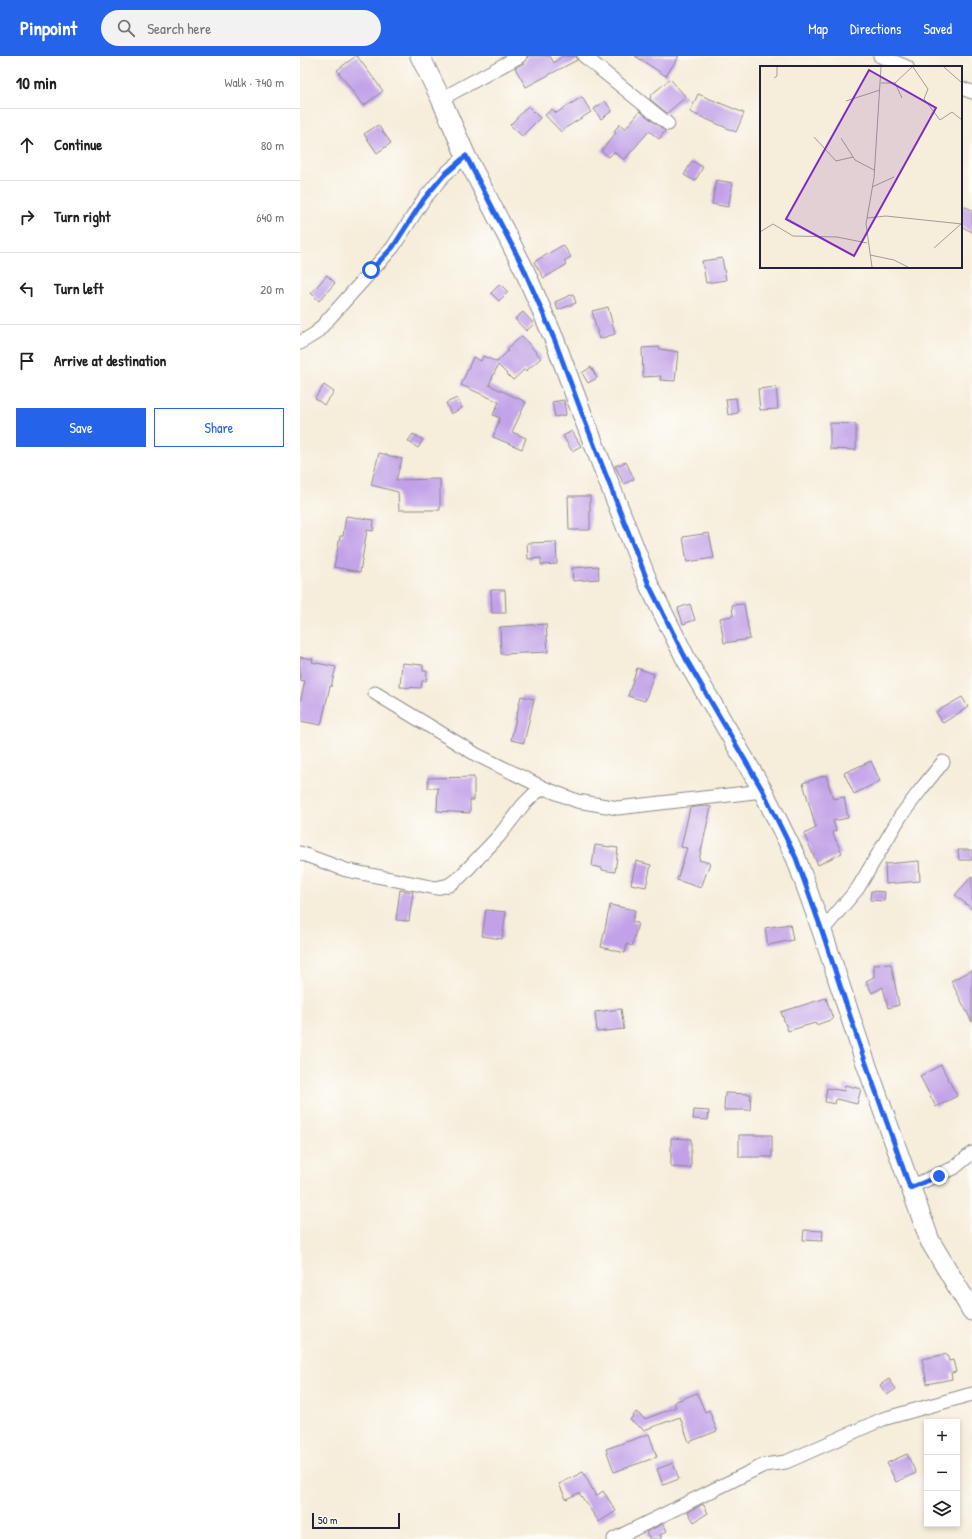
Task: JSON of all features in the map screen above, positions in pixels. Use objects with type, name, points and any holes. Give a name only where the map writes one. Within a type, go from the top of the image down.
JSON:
[{"type":"main road","points":[[420,56],[466,156],[523,267],[555,341],[649,585],[686,659],[763,791],[796,858],[863,1055],[930,1242],[972,1311]]},
{"type":"street","points":[[441,99],[520,56]]},
{"type":"street","points":[[584,56],[668,124]]},
{"type":"street","points":[[880,56],[905,66]]},
{"type":"street","points":[[962,88],[972,92]]},
{"type":"street","points":[[300,343],[316,333],[393,247],[424,199],[444,175],[466,156]]},
{"type":"street","points":[[375,693],[477,755],[544,788],[578,801],[618,808],[763,791]]},
{"type":"street","points":[[822,931],[858,888],[900,818],[943,762]]},
{"type":"street","points":[[300,853],[346,870],[436,888],[449,885],[460,877],[499,836],[523,805],[534,794],[544,788]]},
{"type":"street","points":[[910,1188],[954,1168],[972,1153]]},
{"type":"street","points":[[614,1539],[764,1465],[786,1462],[883,1419],[972,1394]]},
{"type":"building","points":[[356,56],[383,91],[363,106],[337,70]]},
{"type":"building","points":[[528,56],[550,56],[554,63],[562,56],[576,56],[577,60],[526,87],[515,68],[524,63]]},
{"type":"building","points":[[635,56],[679,56],[666,76]]},
{"type":"building","points":[[670,79],[686,97],[667,113],[650,99],[651,95]]},
{"type":"building","points":[[698,94],[744,113],[736,132],[690,112]]},
{"type":"building","points":[[582,97],[591,112],[561,132],[545,115],[552,109],[556,113]]},
{"type":"building","points":[[605,101],[612,111],[601,119],[594,109]]},
{"type":"building","points":[[528,106],[540,118],[522,136],[510,125]]},
{"type":"building","points":[[640,111],[665,131],[659,139],[649,131],[624,160],[614,152],[609,157],[601,151],[616,133],[614,131],[620,124],[625,129]]},
{"type":"building","points":[[378,125],[391,143],[377,153],[364,134]]},
{"type":"building","points":[[692,161],[703,167],[695,181],[684,175]]},
{"type":"building","points":[[716,180],[733,183],[728,207],[712,204]]},
{"type":"building","points":[[962,205],[972,210],[972,232],[962,227]]},
{"type":"building","points":[[563,245],[571,257],[564,261],[566,265],[544,278],[534,262]]},
{"type":"building","points":[[722,258],[726,280],[706,283],[702,261]]},
{"type":"building","points":[[327,275],[335,283],[319,301],[311,293]]},
{"type":"building","points":[[500,284],[508,292],[499,301],[491,293]]},
{"type":"building","points":[[573,294],[576,303],[558,310],[555,302]]},
{"type":"building","points":[[608,307],[615,334],[599,339],[592,311]]},
{"type":"building","points":[[523,312],[534,324],[526,331],[515,319]]},
{"type":"building","points":[[522,336],[541,358],[513,380],[498,365],[489,385],[526,402],[512,432],[526,438],[522,449],[493,437],[500,418],[493,415],[499,402],[461,385],[473,357],[481,361],[483,356],[497,362],[508,351],[507,349]]},
{"type":"building","points":[[659,347],[660,349],[678,352],[675,381],[660,380],[661,376],[643,377],[642,348]]},
{"type":"building","points":[[591,367],[597,378],[588,383],[582,373]]},
{"type":"building","points":[[324,385],[334,392],[324,405],[315,398]]},
{"type":"building","points":[[776,387],[778,409],[760,410],[758,389]]},
{"type":"building","points":[[457,398],[462,408],[451,414],[446,403]]},
{"type":"building","points":[[736,398],[738,413],[728,415],[726,399]]},
{"type":"building","points":[[564,400],[566,415],[555,417],[552,402]]},
{"type":"building","points":[[830,423],[856,424],[856,450],[830,449]]},
{"type":"building","points":[[572,431],[581,446],[572,451],[563,436]]},
{"type":"building","points":[[413,434],[423,440],[418,448],[408,441]]},
{"type":"building","points":[[379,453],[402,459],[396,480],[440,479],[440,510],[399,510],[398,492],[371,485]]},
{"type":"building","points":[[626,462],[634,479],[624,484],[615,466]]},
{"type":"building","points":[[568,496],[590,496],[590,530],[569,530]]},
{"type":"building","points":[[346,516],[374,520],[373,531],[367,530],[360,572],[334,567],[340,536],[343,536]]},
{"type":"building","points":[[709,533],[714,558],[687,562],[683,537]]},
{"type":"building","points":[[556,542],[557,564],[541,565],[541,558],[528,559],[527,543]]},
{"type":"building","points":[[598,566],[599,579],[573,581],[572,568]]},
{"type":"building","points":[[491,590],[505,590],[506,613],[492,613]]},
{"type":"building","points":[[690,604],[695,620],[683,624],[678,608]]},
{"type":"building","points":[[744,604],[750,639],[724,643],[720,618],[733,616],[732,605]]},
{"type":"building","points":[[546,624],[548,652],[501,654],[500,627]]},
{"type":"building","points":[[300,657],[313,659],[312,662],[336,667],[321,725],[300,721],[300,703],[305,681],[300,680]]},
{"type":"building","points":[[402,663],[423,665],[423,671],[427,671],[426,681],[422,681],[421,688],[400,687]]},
{"type":"building","points":[[637,668],[654,674],[645,701],[628,696]]},
{"type":"building","points":[[521,696],[534,699],[524,743],[511,740]]},
{"type":"building","points":[[962,697],[968,707],[943,723],[936,712]]},
{"type":"building","points":[[871,761],[880,781],[854,794],[844,773]]},
{"type":"building","points":[[826,775],[833,799],[844,797],[848,818],[833,821],[836,831],[832,832],[842,853],[818,865],[804,834],[816,828],[803,783]]},
{"type":"building","points":[[474,777],[474,800],[470,800],[470,813],[437,811],[438,788],[428,788],[428,778]]},
{"type":"building","points":[[706,806],[711,807],[699,860],[710,863],[701,888],[677,880],[687,848],[681,847],[690,808]]},
{"type":"building","points":[[595,845],[618,848],[615,872],[602,870],[602,868],[592,866]]},
{"type":"building","points":[[958,850],[972,850],[972,860],[959,860]]},
{"type":"building","points":[[636,861],[651,865],[646,887],[631,884]]},
{"type":"building","points":[[919,861],[920,881],[886,884],[885,864]]},
{"type":"building","points":[[972,876],[972,909],[955,895]]},
{"type":"building","points":[[400,890],[413,892],[409,921],[396,920]]},
{"type":"building","points":[[871,891],[885,892],[884,901],[870,900]]},
{"type":"building","points":[[610,905],[635,910],[632,922],[638,923],[632,946],[627,944],[625,953],[601,947]]},
{"type":"building","points":[[486,910],[506,912],[502,939],[482,936]]},
{"type":"building","points":[[790,924],[793,940],[768,945],[765,928]]},
{"type":"building","points":[[891,964],[899,1005],[888,1008],[883,987],[872,993],[866,981],[874,977],[874,965]]},
{"type":"building","points":[[972,970],[972,1022],[951,981]]},
{"type":"building","points":[[826,998],[833,1019],[816,1025],[815,1023],[788,1031],[781,1012]]},
{"type":"building","points":[[621,1009],[624,1029],[597,1032],[595,1012]]},
{"type":"building","points":[[941,1065],[957,1096],[936,1107],[920,1076]]},
{"type":"building","points":[[845,1085],[861,1089],[857,1104],[836,1099],[835,1104],[825,1102],[827,1088],[844,1091]]},
{"type":"building","points":[[725,1093],[751,1094],[750,1110],[724,1110]]},
{"type":"building","points":[[694,1110],[709,1111],[708,1120],[693,1119]]},
{"type":"building","points":[[739,1135],[772,1135],[772,1157],[739,1157]]},
{"type":"building","points":[[671,1138],[691,1139],[691,1168],[671,1167]]},
{"type":"building","points":[[804,1230],[823,1231],[822,1241],[803,1240]]},
{"type":"building","points":[[947,1354],[949,1361],[953,1360],[956,1372],[951,1373],[952,1379],[927,1384],[922,1359]]},
{"type":"building","points":[[889,1379],[896,1389],[887,1395],[880,1385]]},
{"type":"building","points":[[697,1393],[705,1412],[709,1410],[717,1431],[689,1442],[680,1417],[644,1430],[630,1420],[636,1412],[645,1419],[676,1407],[674,1402]]},
{"type":"building","points":[[649,1434],[657,1457],[614,1472],[606,1449]]},
{"type":"building","points":[[907,1454],[916,1473],[896,1482],[887,1463]]},
{"type":"building","points":[[673,1463],[679,1479],[663,1485],[657,1469]]},
{"type":"building","points":[[583,1472],[596,1496],[603,1491],[616,1511],[599,1522],[579,1493],[566,1499],[559,1484]]},
{"type":"building","points":[[703,1504],[708,1513],[694,1522],[688,1512]]},
{"type":"building","points":[[663,1524],[667,1531],[660,1535],[662,1539],[650,1539],[646,1532]]},
{"type":"route","points":[[371,270],[393,247],[424,199],[444,175],[466,156],[523,267],[555,341],[649,585],[686,659],[763,791],[796,858],[910,1188],[939,1176]]}]
